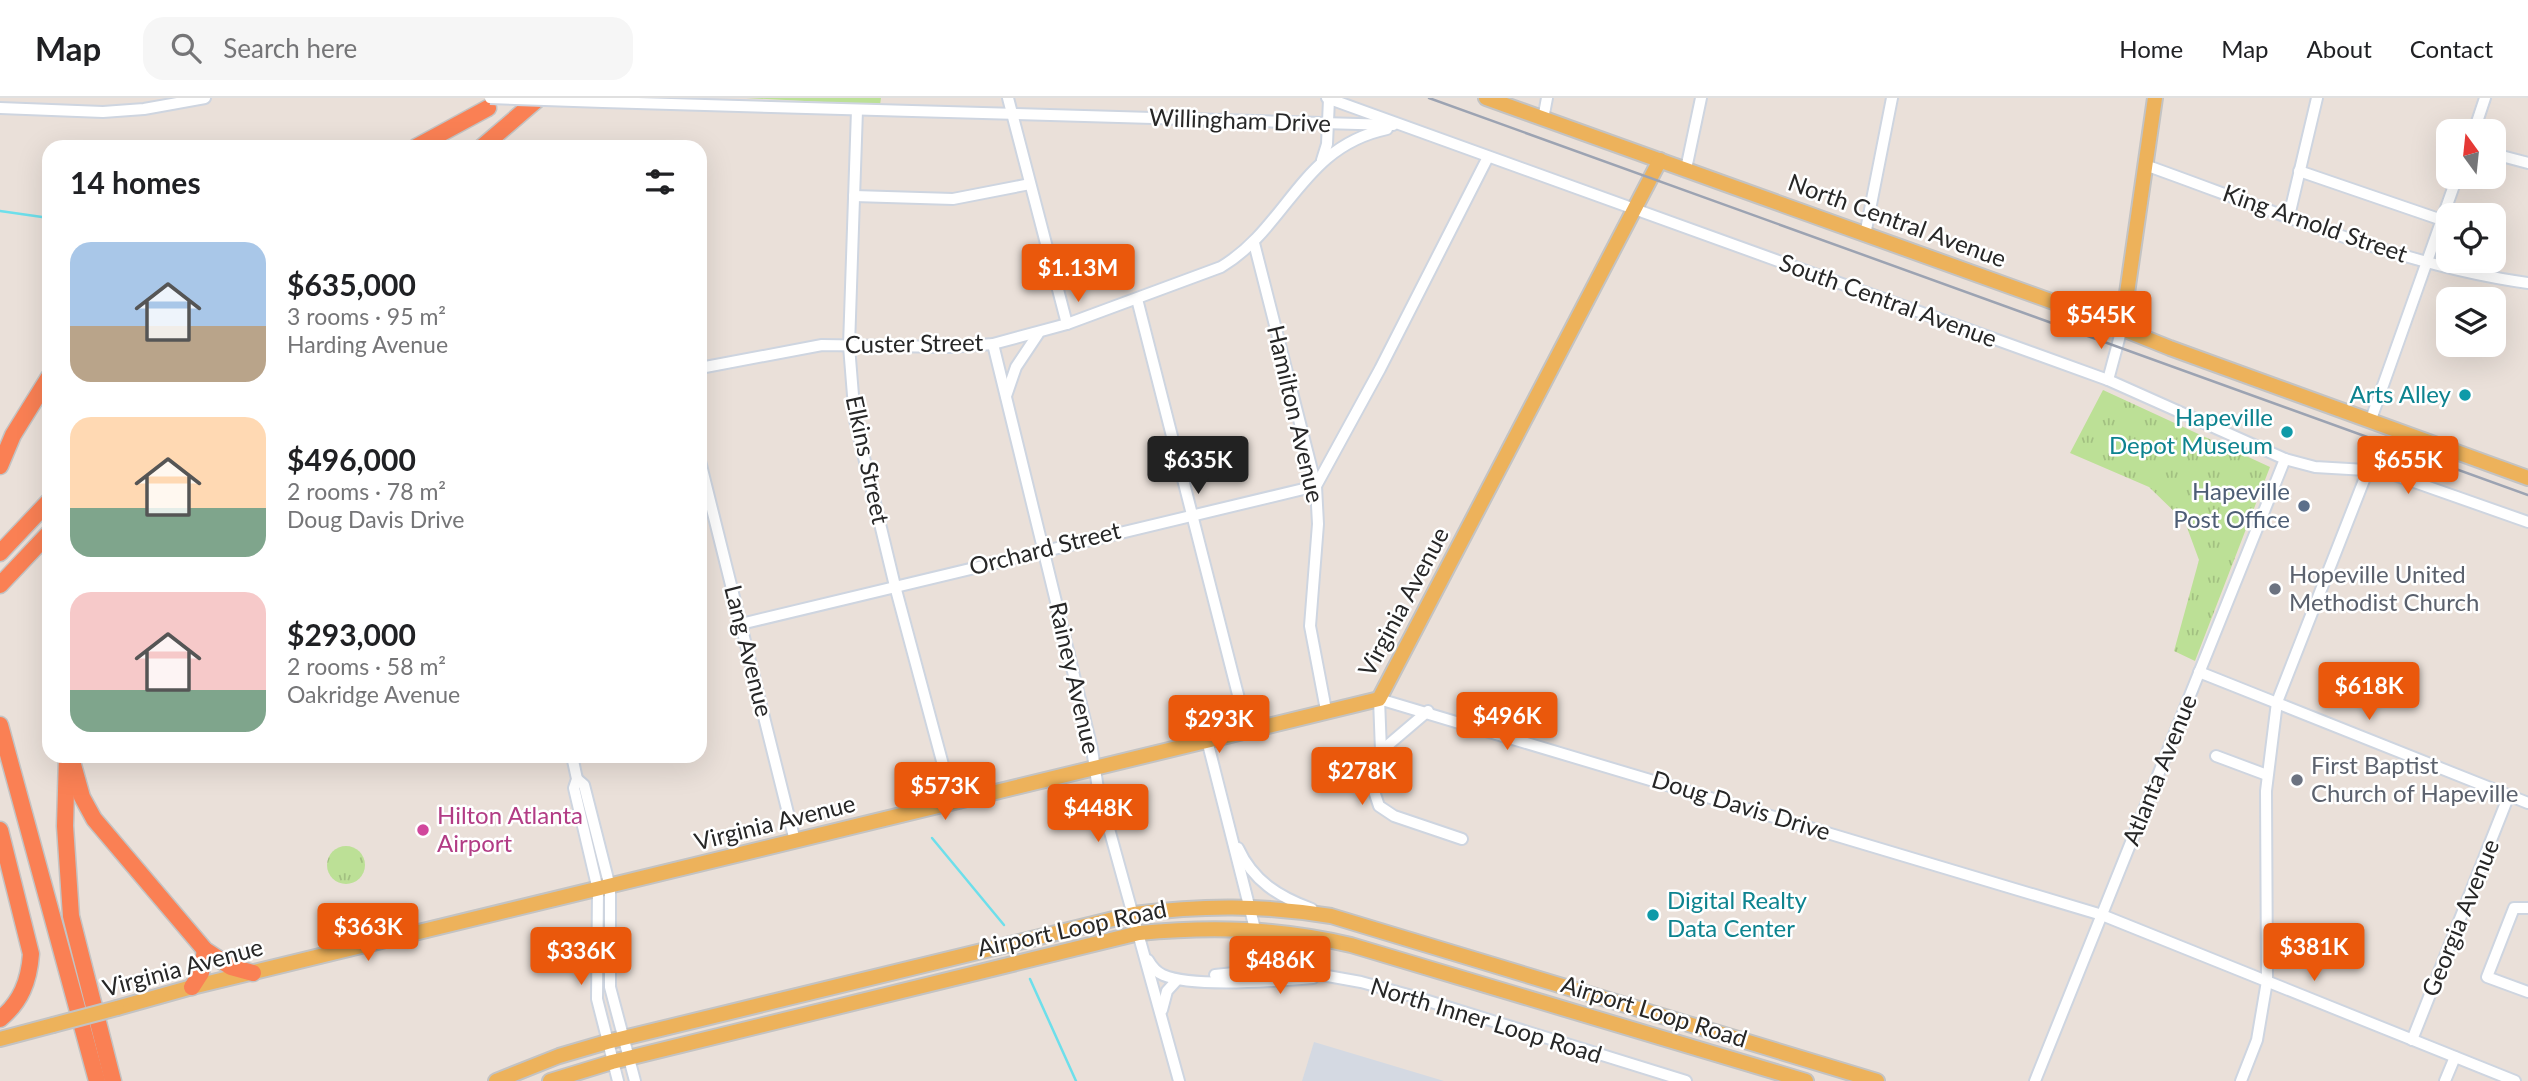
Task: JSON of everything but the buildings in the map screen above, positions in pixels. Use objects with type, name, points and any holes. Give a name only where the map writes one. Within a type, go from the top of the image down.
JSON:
[{"type":"highway","points":[[428,140],[501,98]]},
{"type":"highway","points":[[490,140],[539,98]]},
{"type":"highway","points":[[449,140],[489,103]]},
{"type":"highway","points":[[0,466],[13,435],[42,388]]},
{"type":"highway","points":[[0,553],[42,508]]},
{"type":"highway","points":[[0,585],[42,540]]},
{"type":"highway","points":[[0,725],[97,1081]]},
{"type":"highway","points":[[69,763],[65,825],[71,916],[113,1081]]},
{"type":"highway","points":[[71,763],[82,797],[94,819],[205,950],[230,967],[253,973]]},
{"type":"highway","points":[[0,830],[31,954],[30,974],[23,993],[0,1019]]},
{"type":"highway","points":[[192,988],[201,973],[205,950]]},
{"type":"main road","name":"North Central Avenue","points":[[1486,98],[2528,478]]},
{"type":"main road","points":[[2122,328],[2155,98]]},
{"type":"main road","name":"Virginia Avenue","points":[[0,1039],[192,988],[1379,699],[1660,160]]},
{"type":"main road","name":"Airport Loop Road","points":[[496,1081],[559,1056],[607,1042],[1134,914],[1180,908],[1247,905],[1331,916],[1877,1081]]},
{"type":"main road","name":"Airport Loop Road","points":[[550,1081],[612,1062],[1139,933],[1200,927],[1255,929],[1307,935],[1351,945],[1806,1081]]},
{"type":"street","points":[[0,108],[103,112],[144,110],[205,98]]},
{"type":"street","points":[[1008,98],[1066,324]]},
{"type":"street","points":[[1322,160],[1327,144],[1328,98]]},
{"type":"street","name":"South Central Avenue","points":[[1328,98],[2108,380],[2285,460],[2315,467],[2368,470],[2435,488],[2528,522]]},
{"type":"street","points":[[1544,119],[1547,98]]},
{"type":"street","points":[[1686,169],[1701,98]]},
{"type":"street","points":[[1865,235],[1892,98]]},
{"type":"street","points":[[2289,216],[2317,98]]},
{"type":"street","points":[[2477,119],[2485,98]]},
{"type":"street","name":"Willingham Drive","points":[[489,103],[603,102],[1403,125]]},
{"type":"street","name":"Elkins Street","points":[[857,110],[849,346],[855,420],[895,586],[953,802]]},
{"type":"street","name":"Custer Street","points":[[707,367],[801,347],[950,347],[993,344],[1038,334],[1221,267],[1254,243],[1322,160],[1360,135],[1403,125]]},
{"type":"street","points":[[1315,486],[1375,379],[1488,157]]},
{"type":"street","points":[[2506,157],[2528,163]]},
{"type":"street","name":"King Arnold Street","points":[[2145,164],[2427,262],[2476,276],[2528,283]]},
{"type":"street","points":[[2299,171],[2436,218]]},
{"type":"street","points":[[854,196],[953,199],[1030,184]]},
{"type":"street","points":[[2370,422],[2436,237]]},
{"type":"street","name":"Hamilton Avenue","points":[[1254,243],[1315,486],[1318,524],[1310,626],[1326,710]]},
{"type":"street","points":[[1137,299],[1247,730]]},
{"type":"street","points":[[2108,380],[2122,328]]},
{"type":"street","points":[[1006,396],[1016,367],[1038,334]]},
{"type":"street","name":"Rainey Avenue","points":[[993,344],[1095,767],[1180,1081]]},
{"type":"street","name":"Atlanta Avenue","points":[[2035,1081],[2285,460]]},
{"type":"street","points":[[2241,1081],[2257,1040],[2267,981],[2267,775],[2277,702],[2368,470]]},
{"type":"street","name":"Orchard Street","points":[[741,624],[1192,513],[1315,486]]},
{"type":"street","name":"Lang Avenue","points":[[707,489],[795,841]]},
{"type":"street","points":[[2199,672],[2528,803]]},
{"type":"street","points":[[1379,699],[1381,751],[1374,791],[1379,806],[1394,816],[1462,839]]},
{"type":"street","name":"Doug Davis Drive","points":[[1379,699],[1428,711],[2102,915],[2515,1081]]},
{"type":"street","points":[[1381,751],[1428,711]]},
{"type":"street","points":[[1145,956],[1162,975],[1177,979],[1243,972],[1257,957],[1255,929],[1207,740]]},
{"type":"street","points":[[2216,756],[2267,775]]},
{"type":"street","points":[[574,763],[577,779],[574,788],[604,888],[610,987],[635,1081]]},
{"type":"street","name":"Georgia Avenue","points":[[2412,1040],[2509,795]]},
{"type":"street","name":"Airport Loop Road","points":[[1227,823],[1244,859],[1263,883],[1289,901],[1331,916]]},
{"type":"street","points":[[604,888],[596,976],[607,1042],[618,1081]]},
{"type":"street","points":[[2528,908],[2514,908],[2487,977],[2528,992]]},
{"type":"street","name":"North Inner Loop Road","points":[[1257,957],[1266,965],[1412,996],[1686,1081]]},
{"type":"street","name":"North Inner Loop Road","points":[[1177,979],[1261,982],[1326,977]]},
{"type":"street","points":[[1162,1016],[1167,991],[1177,979]]},
{"type":"street","points":[[2445,1081],[2455,1057]]},
{"type":"shaded area","points":[[1314,1042],[1444,1081],[1302,1081]]},
{"type":"green space","points":[[746,98],[881,98],[880,105]]},
{"type":"green space","points":[[2103,390],[2270,467],[2195,661],[2174,651],[2199,560],[2185,522],[2149,487],[2070,453]]},
{"type":"green space","points":[[346,846],[360,851],[365,865],[360,879],[346,884],[332,879],[327,865],[332,851]]},
{"type":"waterway","points":[[0,211],[42,217]]},
{"type":"waterway","points":[[932,838],[1004,925]]},
{"type":"waterway","points":[[1030,979],[1076,1081]]},
{"type":"railway","points":[[1429,98],[2528,495]]},
{"type":"place","name":"Arts Alley","points":[[2465,395]]},
{"type":"place","name":"Hapeville Depot Museum","points":[[2287,432]]},
{"type":"place","name":"Hapeville Post Office","points":[[2304,506]]},
{"type":"place","name":"Hopeville United Methodist Church","points":[[2275,589]]},
{"type":"place","name":"First Baptist Church of Hapeville","points":[[2297,780]]},
{"type":"place","name":"Hilton Atlanta Airport","points":[[423,830]]},
{"type":"place","name":"Digital Realty Data Center","points":[[1653,915]]}]
